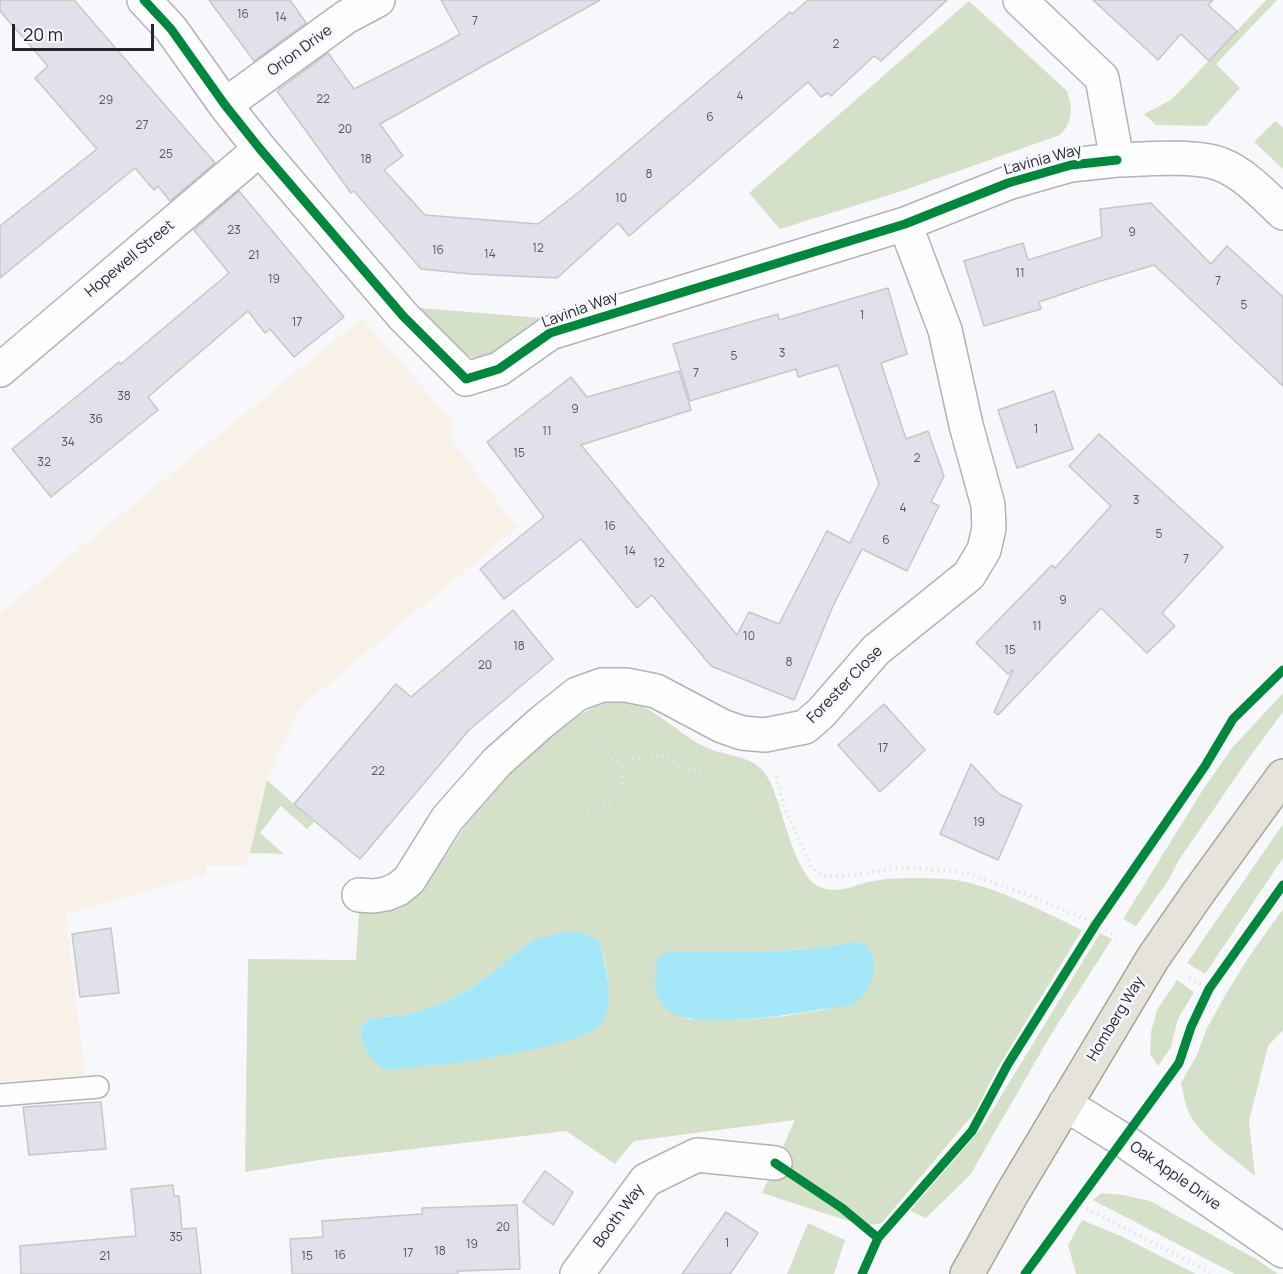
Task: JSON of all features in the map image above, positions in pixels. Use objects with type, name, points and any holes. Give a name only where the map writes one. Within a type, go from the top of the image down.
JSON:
[{"type":"main road","name":"Homberg Way","points":[[967,1274],[1153,958],[1283,776]]},
{"type":"street","name":"Lavinia Way","points":[[144,0],[171,29],[225,105],[260,148],[403,316],[466,379],[499,369],[550,333],[906,224],[1008,183],[1071,165],[1117,160],[1184,159],[1220,164],[1244,177],[1283,213]]},
{"type":"street","name":"Orion Drive","points":[[225,105],[346,17],[378,0]]},
{"type":"street","points":[[1020,0],[1102,78],[1117,160]]},
{"type":"street","name":"Hopewell Street","points":[[0,370],[260,148]]},
{"type":"street","name":"Forester Close","points":[[359,895],[386,894],[398,889],[409,880],[447,819],[497,762],[577,694],[602,685],[626,685],[656,691],[722,726],[742,733],[765,735],[806,727],[876,650],[969,575],[984,550],[989,528],[988,505],[966,425],[945,330],[906,224]]},
{"type":"street","name":"Oak Apple Drive","points":[[1065,1104],[1123,1140],[1283,1251]]},
{"type":"street","name":"Booth Way","points":[[577,1274],[646,1180],[697,1155],[775,1163]]},
{"type":"lane","points":[[0,1095],[98,1087]]},
{"type":"path","points":[[588,814],[610,801],[622,790],[622,767],[634,759],[665,755],[678,765],[699,772],[709,760],[722,726]]},
{"type":"path","points":[[765,735],[783,804],[811,867],[824,876],[845,876],[906,867],[967,873],[1028,895],[1096,924],[1209,989]]},
{"type":"path","points":[[1089,934],[1102,915]]},
{"type":"path","points":[[1204,999],[1216,980]]},
{"type":"path","points":[[1069,1213],[1083,1194]]},
{"type":"path","points":[[1076,1203],[1214,1274]]},
{"type":"shaded area","points":[[362,318],[452,420],[452,440],[517,528],[300,708],[267,780],[247,866],[206,866],[205,875],[66,914],[85,1076],[0,1081],[0,613]]},
{"type":"green space","points":[[1266,0],[1277,0],[1216,64],[1240,88],[1206,126],[1156,125],[1144,114],[1169,101],[1180,91]]},
{"type":"green space","points":[[969,1],[1067,91],[1071,115],[1060,135],[899,192],[780,229],[749,193]]},
{"type":"green space","points":[[1275,121],[1283,128],[1283,169],[1254,142]]},
{"type":"green space","points":[[420,308],[542,318],[524,329],[497,352],[486,358],[475,358],[464,354],[444,337]]},
{"type":"green space","points":[[1283,693],[1283,712],[1179,860],[1168,881],[1136,926],[1123,919],[1202,791],[1232,748]]},
{"type":"green space","points":[[605,703],[628,703],[641,706],[658,715],[697,743],[714,751],[748,761],[763,770],[773,790],[796,855],[811,880],[820,887],[833,890],[873,881],[900,878],[963,881],[1015,899],[1082,930],[997,1069],[975,1112],[882,1223],[864,1226],[762,1193],[795,1120],[634,1141],[615,1164],[566,1131],[319,1160],[245,1172],[248,959],[356,960],[359,912],[377,910],[430,875],[465,826],[510,774],[548,738],[587,711]],"holes":[[[599,941],[608,984],[607,1004],[599,1026],[430,1066],[384,1069],[371,1018],[407,1015],[440,1004],[470,989],[519,950]],[[851,942],[851,1005],[785,1016],[740,1020],[687,1019],[668,952],[783,951]]]},
{"type":"green space","points":[[267,780],[314,822],[307,829],[281,806],[260,833],[284,854],[250,853]]},
{"type":"green space","points":[[1283,824],[1283,858],[1205,974],[1187,963]]},
{"type":"green space","points":[[1283,909],[1283,1030],[1268,1046],[1249,1121],[1255,1176],[1215,1144],[1195,1123],[1187,1109],[1181,1083],[1226,994]]},
{"type":"green space","points":[[1100,933],[1112,939],[1052,1033],[970,1175],[926,1218],[910,1211],[981,1129]]},
{"type":"green space","points":[[1177,980],[1194,992],[1178,1019],[1171,1047],[1158,1066],[1150,1054],[1151,1032],[1157,1010]]},
{"type":"green space","points":[[1101,1193],[1150,1201],[1256,1259],[1278,1274],[1235,1274],[1093,1200]]},
{"type":"green space","points":[[1082,1220],[1123,1237],[1196,1274],[1076,1274],[1068,1245]]},
{"type":"green space","points":[[808,1223],[845,1240],[834,1274],[787,1274]]},
{"type":"water","points":[[572,931],[589,935],[599,941],[609,996],[605,1018],[599,1026],[561,1043],[430,1066],[384,1069],[367,1051],[361,1027],[371,1018],[407,1015],[440,1004],[470,989],[538,938]]},
{"type":"water","points":[[851,942],[864,943],[874,961],[874,969],[870,984],[862,997],[847,1006],[768,1017],[703,1020],[672,1013],[661,1003],[657,993],[656,966],[658,959],[667,952],[782,951]]},
{"type":"building","points":[[0,0],[74,0],[215,163],[170,201],[158,186],[154,190],[135,168],[0,278],[0,226],[97,149],[35,78],[48,66],[0,11]]},
{"type":"building","points":[[209,0],[290,0],[306,23],[254,61]]},
{"type":"building","points":[[441,0],[600,0],[380,124],[403,156],[384,170],[425,215],[538,224],[579,192],[790,12],[792,14],[808,0],[947,0],[881,61],[874,56],[831,96],[828,93],[821,97],[808,82],[629,236],[618,223],[557,278],[421,269],[354,191],[351,193],[277,91],[328,53],[354,89],[443,44],[460,34]]},
{"type":"building","points":[[1093,0],[1213,0],[1208,5],[1237,31],[1209,61],[1181,34],[1158,60]]},
{"type":"building","points":[[239,191],[344,317],[294,357],[270,329],[265,333],[248,311],[148,397],[158,410],[51,497],[12,449],[119,362],[121,364],[229,273],[194,230]]},
{"type":"building","points":[[1151,203],[1211,264],[1227,246],[1283,297],[1283,386],[1154,265],[1039,302],[1041,309],[984,326],[964,261],[1023,243],[1028,260],[1102,237],[1100,209]]},
{"type":"building","points":[[888,288],[907,354],[881,363],[906,439],[928,431],[944,476],[931,502],[939,506],[907,571],[862,549],[833,606],[794,700],[711,666],[652,595],[637,608],[581,539],[504,599],[480,569],[544,517],[487,442],[571,377],[587,397],[679,371],[691,410],[581,445],[737,635],[749,612],[779,624],[827,531],[850,543],[879,484],[838,365],[798,377],[796,369],[690,401],[673,344],[778,314],[779,320]]},
{"type":"building","points":[[1054,391],[1073,449],[1017,468],[998,410]]},
{"type":"building","points":[[1099,434],[1223,547],[1162,613],[1175,626],[1147,653],[1101,608],[998,715],[994,712],[1013,670],[1008,674],[976,643],[1052,565],[1055,568],[1111,506],[1069,466]]},
{"type":"building","points":[[513,610],[553,659],[469,730],[360,859],[294,804],[396,684],[411,697]]},
{"type":"building","points":[[884,704],[925,750],[880,792],[838,745]]},
{"type":"building","points":[[971,764],[999,794],[1022,805],[998,860],[940,834]]},
{"type":"building","points":[[111,928],[119,993],[80,997],[72,934]]},
{"type":"building","points":[[101,1102],[106,1149],[29,1155],[23,1107]]},
{"type":"building","points":[[545,1171],[573,1192],[553,1225],[523,1202]]},
{"type":"building","points":[[173,1185],[174,1196],[179,1196],[182,1229],[196,1228],[201,1274],[21,1274],[20,1246],[136,1236],[131,1189]]},
{"type":"building","points":[[517,1205],[520,1269],[458,1271],[458,1274],[292,1274],[290,1239],[323,1237],[322,1221],[422,1214],[422,1208]]},
{"type":"building","points":[[726,1212],[758,1233],[730,1274],[682,1274]]},
{"type":"cycle path","points":[[144,0],[171,29],[225,105],[260,149],[403,316],[466,379],[499,369],[550,333],[905,224],[1008,183],[1071,165],[1117,160]]},
{"type":"cycle path","points":[[878,1238],[972,1131],[1008,1064],[1096,924],[1205,766],[1233,719],[1283,670]]},
{"type":"cycle path","points":[[1025,1274],[1179,1063],[1191,1027],[1209,989],[1283,885]]},
{"type":"cycle path","points":[[775,1163],[842,1208],[878,1238],[862,1274]]}]
